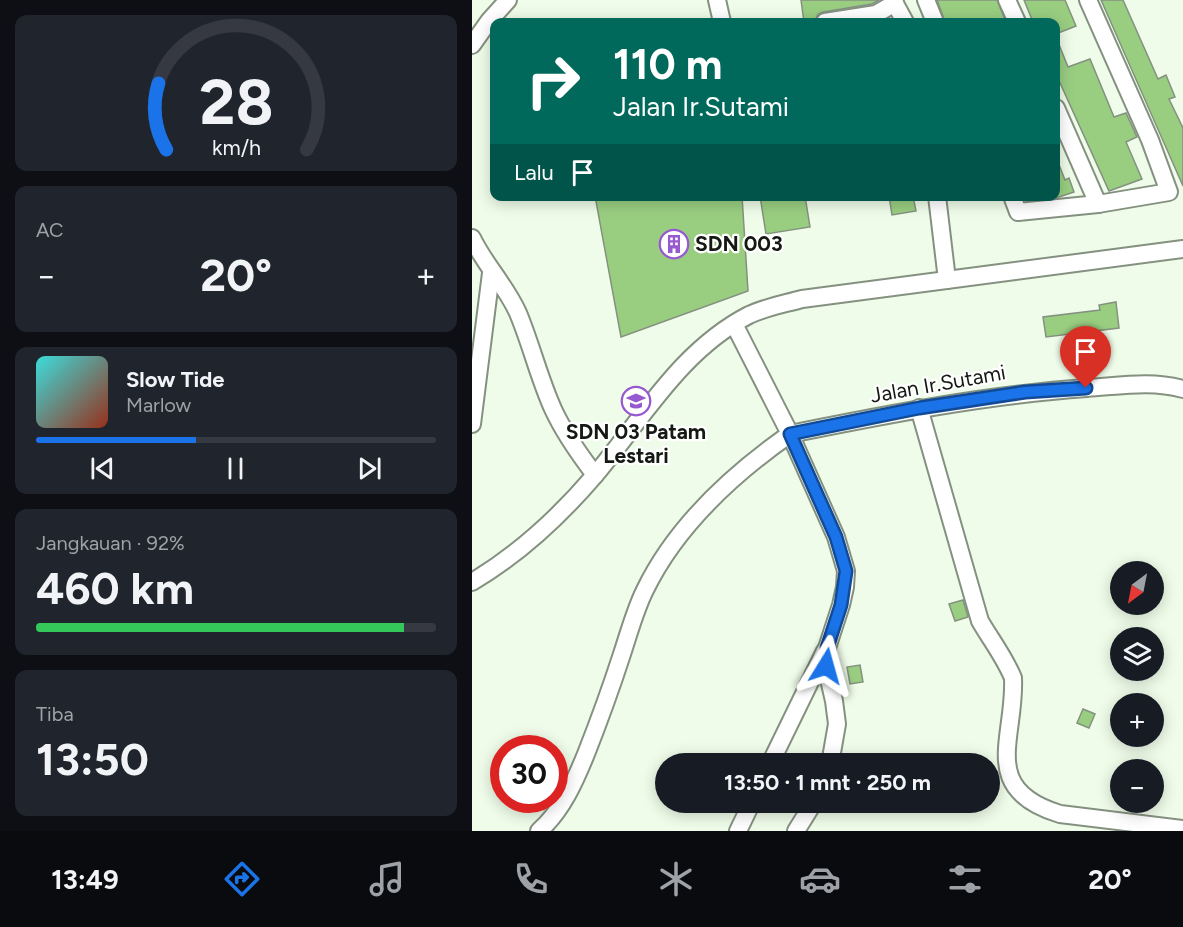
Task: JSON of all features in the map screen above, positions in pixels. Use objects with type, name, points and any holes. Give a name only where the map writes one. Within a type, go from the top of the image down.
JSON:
[{"type":"street","points":[[492,18],[508,0]]},
{"type":"street","points":[[717,0],[721,18]]},
{"type":"street","points":[[926,0],[934,18]]},
{"type":"street","points":[[1007,0],[1015,18]]},
{"type":"street","points":[[1014,201],[1018,212],[1098,204],[1170,192],[1150,140],[1088,0]]},
{"type":"street","points":[[850,18],[876,14],[894,1],[903,18]]},
{"type":"street","points":[[472,45],[490,20]]},
{"type":"street","points":[[1060,117],[1098,204]]},
{"type":"street","points":[[938,201],[947,280]]},
{"type":"street","points":[[472,238],[491,273],[506,291],[518,313],[553,410],[573,445],[595,475]]},
{"type":"street","points":[[472,582],[517,552],[541,532],[595,475],[671,378],[693,356],[734,324],[752,314],[802,299],[1183,249]]},
{"type":"street","points":[[472,424],[491,273]]},
{"type":"street","points":[[734,324],[790,434],[836,537],[846,571],[841,605],[827,648],[775,753]]},
{"type":"street","name":"Jalan Ir.Sutami","points":[[790,434],[919,408],[1025,392],[1147,384],[1183,389]]},
{"type":"street","points":[[919,408],[980,621],[1013,678],[1006,752],[1007,767],[1013,784],[1032,803],[1060,814],[1183,829]]},
{"type":"street","points":[[539,831],[560,806],[580,770],[641,599],[664,557],[721,491],[752,461],[790,434]]},
{"type":"street","points":[[827,648],[826,666],[837,724],[832,753]]},
{"type":"street","points":[[738,831],[747,813]]},
{"type":"street","points":[[796,831],[807,813]]},
{"type":"building","points":[[801,0],[879,0],[872,4],[823,12],[818,14],[816,18],[803,18]]},
{"type":"building","points":[[937,0],[997,0],[1004,18],[944,18]]},
{"type":"building","points":[[1024,0],[1065,0],[1076,26],[1060,32],[1060,18],[1031,18]]},
{"type":"building","points":[[1101,0],[1123,0],[1158,79],[1166,75],[1175,97],[1169,99],[1183,128],[1183,186]]},
{"type":"building","points":[[1060,47],[1068,67],[1090,59],[1114,117],[1126,113],[1137,137],[1126,142],[1142,179],[1109,191],[1060,83]]},
{"type":"building","points":[[1060,167],[1065,180],[1069,178],[1074,192],[1060,197]]},
{"type":"building","name":"SDN 003","points":[[596,201],[742,201],[748,291],[621,337]]},
{"type":"building","points":[[761,201],[806,201],[810,227],[766,234]]},
{"type":"building","points":[[890,201],[914,201],[916,211],[892,215]]},
{"type":"building","points":[[1116,302],[1119,328],[1046,337],[1043,317],[1100,310],[1099,305]]},
{"type":"building","points":[[963,600],[968,617],[955,621],[949,604]]},
{"type":"building","points":[[860,665],[863,682],[850,684],[847,667]]},
{"type":"building","points":[[1083,709],[1095,714],[1089,728],[1077,723]]},
{"type":"place","name":"SDN 003","points":[[674,244]]},
{"type":"place","name":"SDN 03 Patam Lestari","points":[[636,401]]},
{"type":"route","points":[[826,666],[827,648],[841,605],[846,571],[836,537],[790,434],[919,408],[1025,392],[1086,388]]}]
